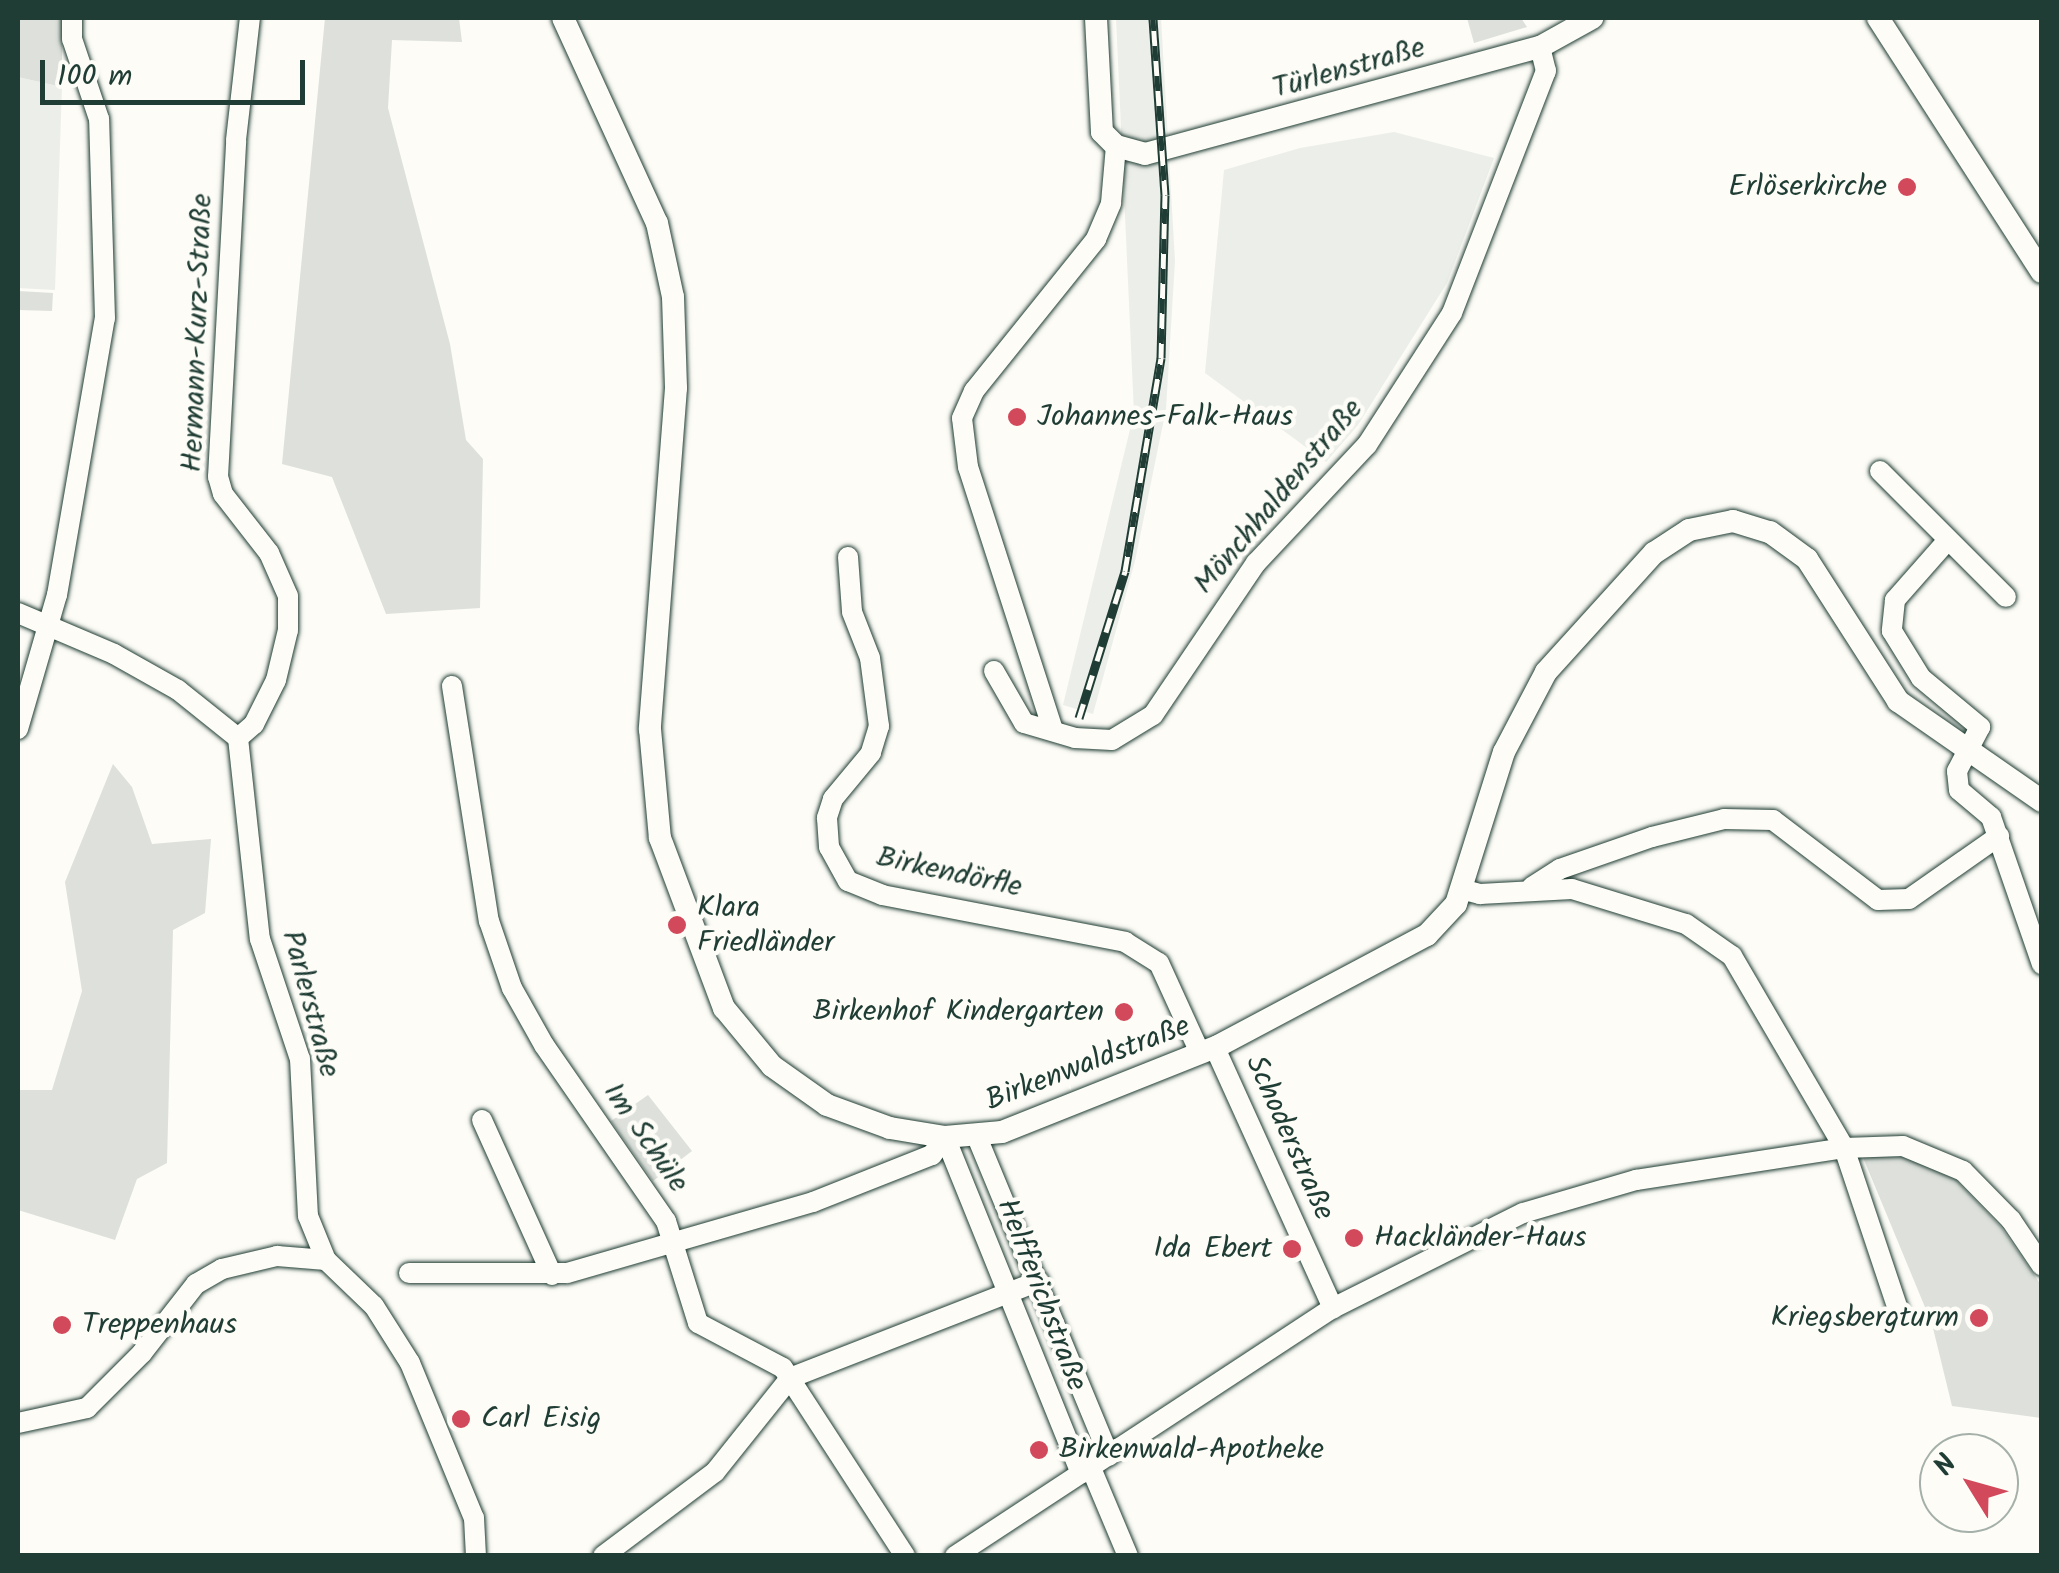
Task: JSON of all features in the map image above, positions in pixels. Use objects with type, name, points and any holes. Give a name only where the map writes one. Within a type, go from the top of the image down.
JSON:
[{"type":"street","points":[[18,729],[50,622],[104,318],[99,120],[72,39],[72,18]]},
{"type":"street","name":"Hermann-Kurz-Straße","points":[[238,738],[254,724],[276,680],[288,630],[288,596],[270,553],[223,494],[218,476],[236,140],[250,18]]},
{"type":"street","name":"Birkenwaldstraße","points":[[563,18],[657,224],[673,297],[676,388],[650,729],[660,838],[718,992],[746,1040],[827,1105],[890,1128],[945,1137],[977,1137],[1208,1050],[1427,936],[1449,916],[1504,752],[1546,672],[1654,553],[1689,530],[1733,521],[1770,532],[1807,559],[1898,702],[2042,802]]},
{"type":"street","points":[[1053,730],[968,467],[962,418],[974,391],[1096,239],[1111,203],[1116,146],[1098,117],[1096,18]]},
{"type":"street","name":"Türlenstraße","points":[[1116,146],[1145,154],[1172,149],[1540,47],[1592,18]]},
{"type":"street","points":[[1878,18],[2042,272]]},
{"type":"street","name":"Mönchhaldenstraße","points":[[994,671],[1024,723],[1112,740],[1153,716],[1256,563],[1367,445],[1427,355],[1471,269],[1546,71],[1540,47]]},
{"type":"street","points":[[1880,471],[2006,597]]},
{"type":"street","points":[[1947,541],[1895,600],[1892,631],[1921,678],[1980,727],[1957,771],[1960,790],[1991,817],[2042,964]]},
{"type":"street","name":"Birkendörfle","points":[[848,558],[852,612],[870,658],[879,726],[870,753],[833,799],[827,818],[829,848],[848,881],[882,895],[1126,942],[1160,963],[1208,1050]]},
{"type":"street","points":[[18,613],[50,622],[178,690],[238,738]]},
{"type":"street","name":"Im Schüle","points":[[452,686],[489,921],[512,988],[674,1240],[698,1323],[770,1357],[790,1378],[905,1556]]},
{"type":"street","name":"Parlerstraße","points":[[238,738],[260,939],[300,1059],[308,1216],[326,1260],[374,1306],[410,1363],[474,1518],[476,1556]]},
{"type":"street","points":[[1530,888],[1560,869],[1652,837],[1740,819],[1773,820],[1878,900],[1909,899],[1999,836]]},
{"type":"street","points":[[1460,889],[1480,894],[1572,888],[1639,906],[1712,938],[1732,956],[1772,1016],[1844,1148],[1899,1312]]},
{"type":"street","name":"Schoderstraße","points":[[1208,1050],[1332,1308]]},
{"type":"street","points":[[482,1120],[552,1275]]},
{"type":"street","points":[[410,1273],[552,1275],[813,1202],[932,1155],[945,1137]]},
{"type":"street","name":"Helfferichstraße","points":[[945,1137],[1008,1293],[1094,1466]]},
{"type":"street","name":"Helfferichstraße","points":[[977,1137],[1040,1281],[1094,1466],[1128,1556]]},
{"type":"street","points":[[955,1556],[1332,1308],[1523,1213],[1636,1180],[1844,1148],[1903,1146],[1963,1171],[2011,1220],[2042,1266]]},
{"type":"street","points":[[18,1423],[87,1408],[122,1376],[196,1284],[222,1269],[277,1256],[326,1260]]},
{"type":"street","points":[[603,1556],[714,1472],[790,1378],[1040,1281]]},
{"type":"shaded area","points":[[18,18],[62,18],[62,87],[18,77]]},
{"type":"shaded area","points":[[325,18],[459,18],[462,42],[392,40],[388,108],[450,344],[466,440],[483,459],[480,608],[386,614],[332,477],[282,464]]},
{"type":"shaded area","points":[[1116,18],[1161,18],[1175,261],[1166,409],[1135,561],[1093,714],[1063,705],[1134,413]]},
{"type":"shaded area","points":[[1467,18],[1521,18],[1527,27],[1474,43]]},
{"type":"shaded area","points":[[18,77],[62,87],[55,290],[18,288]]},
{"type":"shaded area","points":[[1394,132],[1494,158],[1447,283],[1358,425],[1326,462],[1205,373],[1224,170],[1300,148]]},
{"type":"shaded area","points":[[18,291],[53,293],[52,311],[19,310],[18,318]]},
{"type":"shaded area","points":[[113,764],[132,787],[152,844],[211,839],[205,913],[173,930],[167,1163],[137,1179],[115,1240],[18,1210],[18,1090],[52,1090],[82,991],[65,882]]},
{"type":"shaded area","points":[[648,1095],[692,1151],[653,1181],[611,1121]]},
{"type":"shaded area","points":[[1900,1150],[1952,1176],[2001,1227],[2041,1285],[2041,1418],[1952,1406],[1932,1324],[1862,1155]]},
{"type":"railway","points":[[1079,718],[1125,571],[1161,358],[1165,195],[1153,18]]},
{"type":"place","name":"Erlöserkirche","points":[[1907,187]]},
{"type":"place","name":"Johannes-Falk-Haus","points":[[1017,417]]},
{"type":"place","name":"Klara Friedländer","points":[[677,925]]},
{"type":"place","name":"Birkenhof Kindergarten","points":[[1124,1012]]},
{"type":"place","name":"Hackländer-Haus","points":[[1354,1238]]},
{"type":"place","name":"Ida Ebert","points":[[1292,1249]]},
{"type":"place","name":"Kriegsbergturm","points":[[1979,1318]]},
{"type":"place","name":"Treppenhaus","points":[[62,1325]]},
{"type":"place","name":"Carl Eisig","points":[[461,1419]]},
{"type":"place","name":"Birkenwald-Apotheke","points":[[1039,1450]]}]
